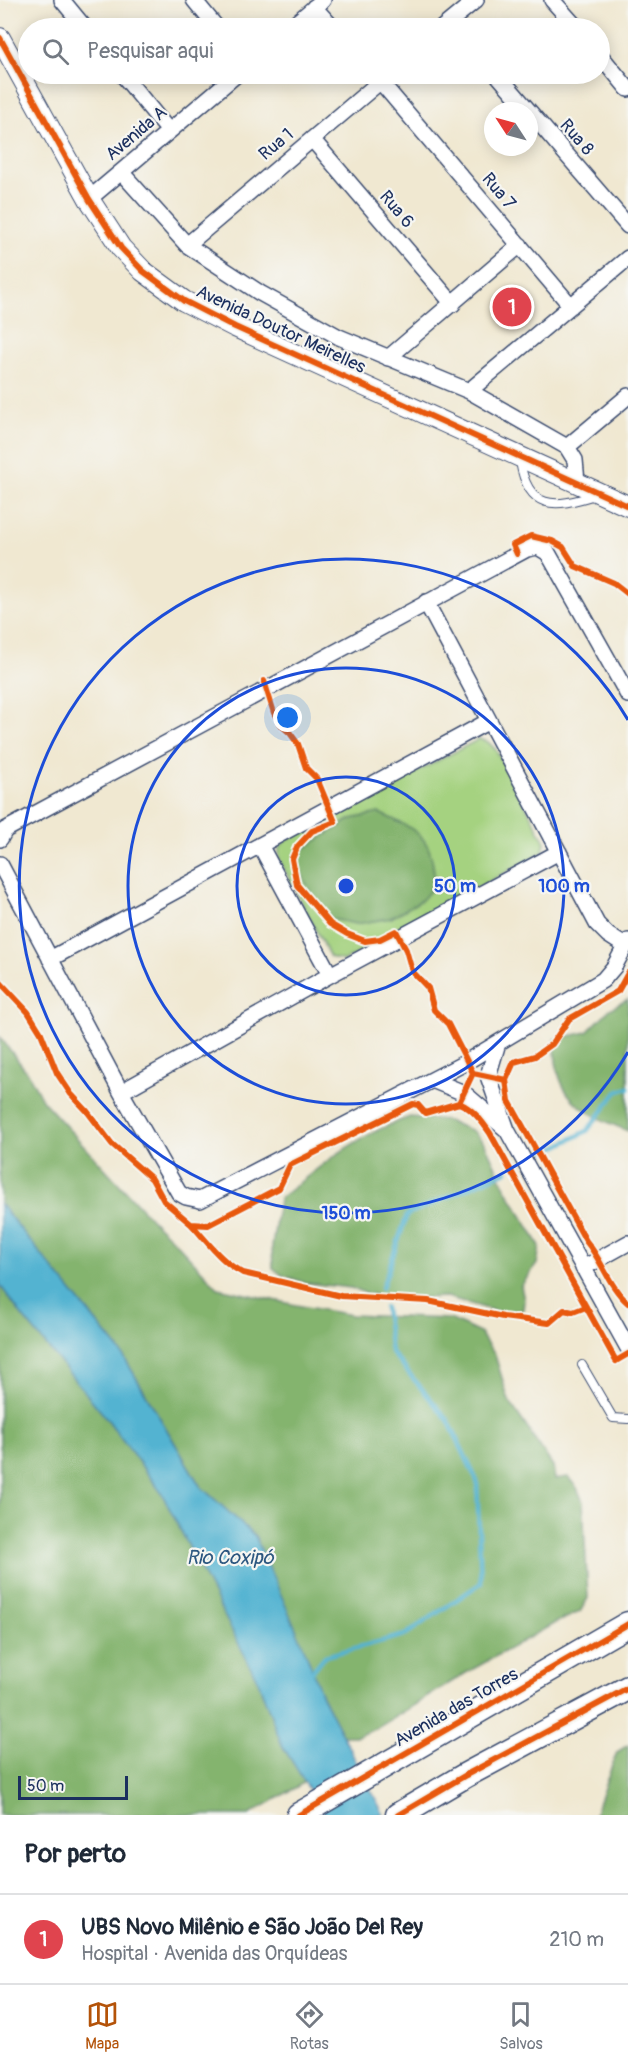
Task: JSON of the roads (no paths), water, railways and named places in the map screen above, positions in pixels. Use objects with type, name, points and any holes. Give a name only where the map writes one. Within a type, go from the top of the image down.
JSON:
[{"type":"main road","name":"Avenida das Torres","points":[[298,1815],[628,1624]]},
{"type":"main road","points":[[398,1815],[466,1775],[628,1688]]},
{"type":"street","points":[[62,0],[77,18]]},
{"type":"street","points":[[194,0],[209,18]]},
{"type":"street","points":[[459,18],[476,0]]},
{"type":"street","points":[[552,0],[568,18]]},
{"type":"street","points":[[302,18],[318,4],[327,18]]},
{"type":"street","name":"Avenida Doutor Meirelles","points":[[0,38],[18,71]]},
{"type":"street","points":[[610,67],[628,89]]},
{"type":"street","name":"Avenida Doutor Meirelles","points":[[25,84],[89,199],[121,248],[143,271],[184,301],[235,327],[628,506]]},
{"type":"street","points":[[130,84],[169,131]]},
{"type":"street","name":"Avenida A","points":[[89,199],[225,84]]},
{"type":"street","name":"Rua 1","points":[[188,245],[372,84]]},
{"type":"street","name":"Rua 7","points":[[388,84],[572,306]]},
{"type":"street","name":"Rua 8","points":[[506,84],[628,226]]},
{"type":"street","name":"Rua 6","points":[[312,139],[453,304]]},
{"type":"street","points":[[121,172],[188,245],[260,293],[339,336],[470,391],[567,447],[576,460],[577,482]]},
{"type":"street","points":[[388,358],[520,245]]},
{"type":"street","points":[[470,391],[628,258]]},
{"type":"street","points":[[567,447],[628,396]]},
{"type":"street","points":[[0,839],[5,830],[527,549],[537,547],[548,553],[628,695]]},
{"type":"street","points":[[0,864],[121,1092],[179,1193],[200,1200],[432,1080],[603,980],[614,967],[627,944],[609,936],[597,924],[426,602]]},
{"type":"street","points":[[50,959],[489,721]]},
{"type":"street","points":[[260,845],[330,975]]},
{"type":"street","points":[[121,1092],[330,975],[559,852]]},
{"type":"street","points":[[498,1043],[488,1076],[507,1130],[628,1348]]},
{"type":"street","points":[[432,1080],[464,1093],[507,1130]]},
{"type":"street","points":[[583,1268],[628,1243]]},
{"type":"lane","points":[[520,456],[524,478],[530,491],[538,499],[548,504],[600,493]]},
{"type":"lane","points":[[582,1365],[613,1418],[628,1419]]},
{"type":"water","name":"Rio Coxipó","points":[[0,1204],[121,1352],[200,1486],[255,1536],[303,1645],[322,1696],[384,1815],[325,1815],[282,1745],[258,1681],[161,1492],[108,1420],[23,1317],[0,1285]]},
{"type":"waterway","points":[[546,1152],[587,1131],[617,1092],[628,1088]]},
{"type":"waterway","points":[[382,1288],[407,1215],[507,1171]]},
{"type":"waterway","points":[[310,1674],[325,1656],[405,1635],[481,1583],[477,1481],[448,1420],[391,1352],[385,1308]]},
{"type":"place","name":"UBS Novo Milênio e São João Del Rey","points":[[512,307]]}]
